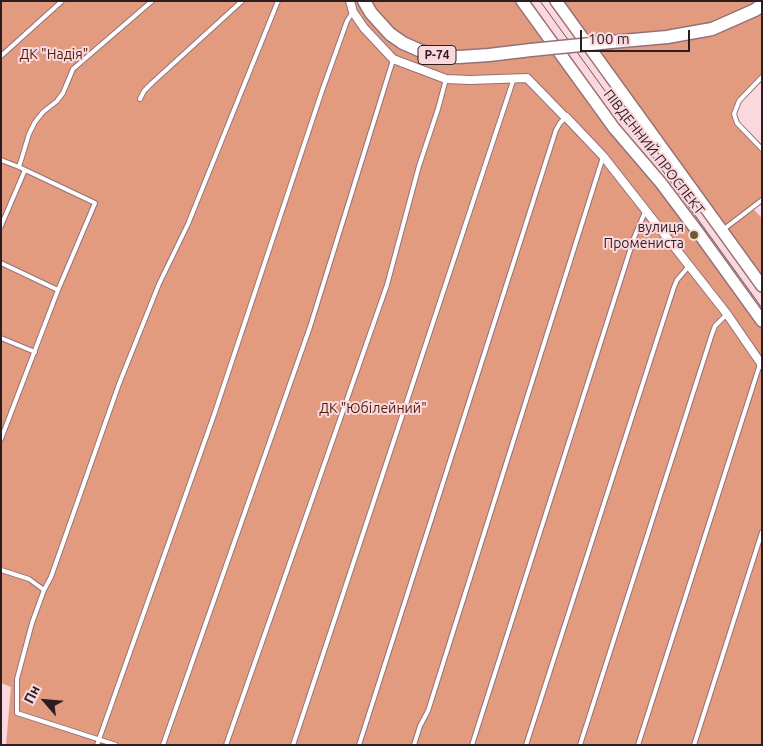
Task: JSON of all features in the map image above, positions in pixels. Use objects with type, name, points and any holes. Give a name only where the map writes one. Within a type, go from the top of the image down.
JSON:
[{"type":"main road","name":"Р-74","points":[[364,1],[371,13],[390,34],[403,43],[421,51],[440,56],[460,57],[667,37],[712,29],[762,5]]},
{"type":"main road","name":"ПІВДЕННИЙ ПРОСПЕКТ","points":[[522,1],[614,128],[661,183],[698,231],[762,322]]},
{"type":"main road","name":"ПІВДЕННИЙ ПРОСПЕКТ","points":[[556,1],[762,286]]},
{"type":"street","points":[[350,1],[353,12],[364,28],[393,60],[446,79],[527,78],[603,156],[727,314],[761,364]]},
{"type":"lane","points":[[1,56],[62,1]]},
{"type":"lane","points":[[19,167],[29,134],[35,122],[43,112],[57,102],[74,70],[152,1]]},
{"type":"lane","points":[[140,99],[144,91],[152,83],[242,1]]},
{"type":"lane","points":[[116,745],[18,713],[17,679],[32,623],[44,590],[51,577],[130,356],[159,284],[188,224],[278,1]]},
{"type":"lane","points":[[97,745],[214,416],[322,91],[347,21],[353,12]]},
{"type":"lane","points":[[162,745],[313,318],[393,60]]},
{"type":"lane","points":[[762,77],[739,101],[734,114],[737,123],[762,149]]},
{"type":"lane","points":[[293,745],[514,78]]},
{"type":"lane","points":[[226,745],[386,285],[419,166],[446,79]]},
{"type":"lane","points":[[359,745],[556,130],[566,117]]},
{"type":"lane","points":[[414,745],[420,726],[428,711],[603,156]]},
{"type":"lane","points":[[1,160],[95,203],[58,290],[1,440]]},
{"type":"lane","points":[[1,226],[25,170]]},
{"type":"lane","points":[[722,230],[762,200]]},
{"type":"lane","points":[[472,745],[628,257],[646,211]]},
{"type":"lane","points":[[1,263],[58,290]]},
{"type":"lane","points":[[526,745],[676,280],[689,266]]},
{"type":"lane","points":[[580,745],[712,334],[715,326],[727,314]]},
{"type":"lane","points":[[1,338],[34,352]]},
{"type":"lane","points":[[638,745],[761,364]]},
{"type":"lane","points":[[694,745],[762,532]]},
{"type":"lane","points":[[1,570],[29,579],[44,590]]},
{"type":"green space","name":"ДК \"Юбілейний\"","points":[[1,1],[522,1],[762,321],[762,745],[6,745],[11,687],[1,683]]},
{"type":"green space","points":[[557,1],[762,1],[762,77],[739,101],[734,118],[762,149],[762,200],[752,208],[762,218],[762,286]]},
{"type":"tram line","points":[[540,1],[762,308]]},
{"type":"place","name":"вулиця Промениста","points":[[694,235]]},
{"type":"park label","name":"ДК \"Надія\"","points":[[54,54]]}]
